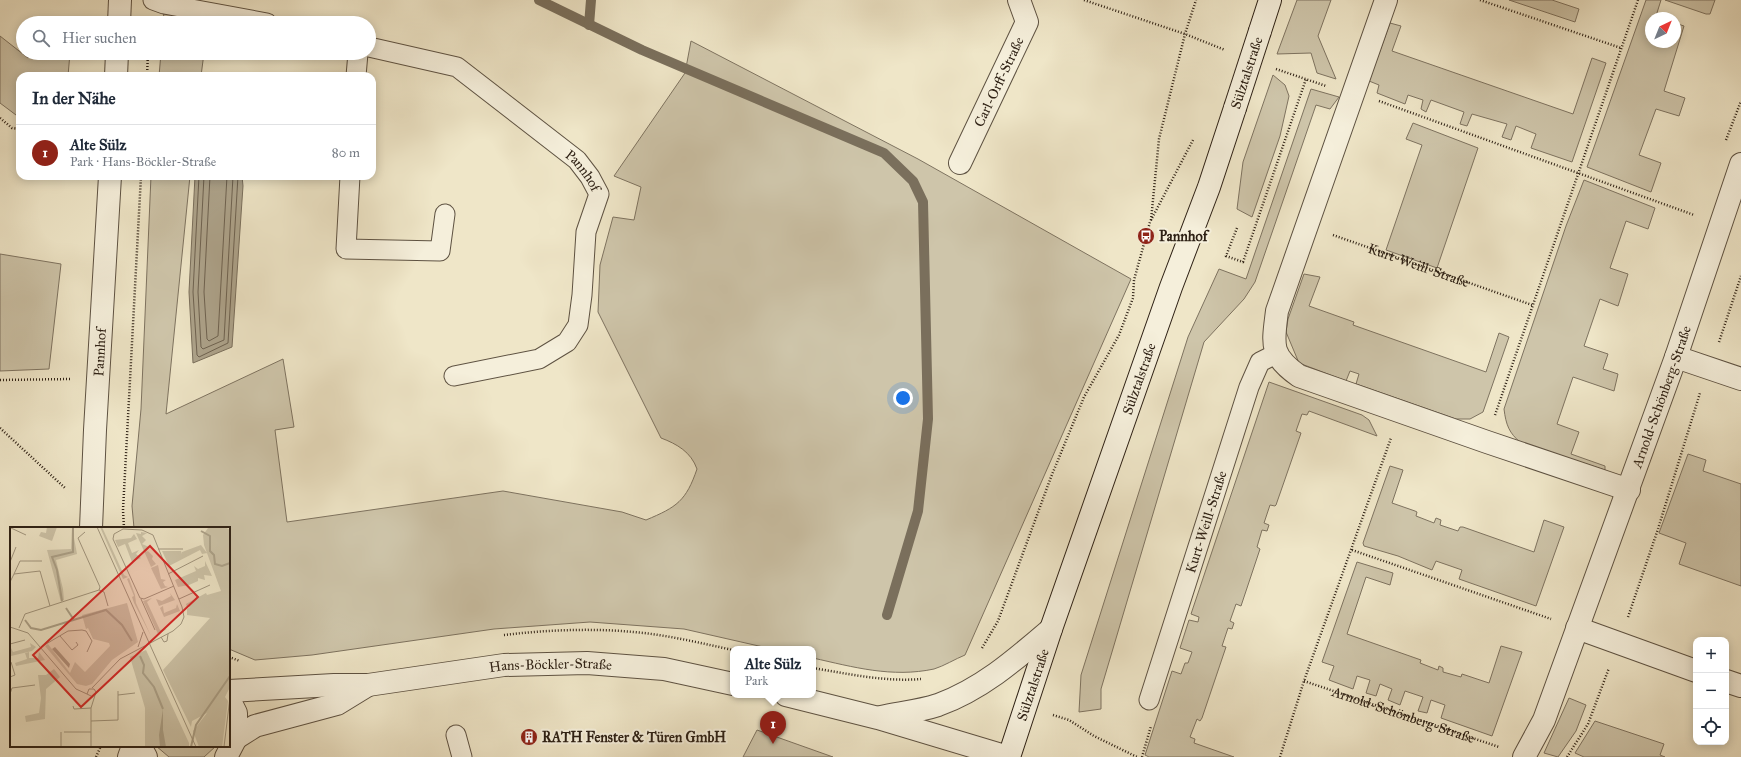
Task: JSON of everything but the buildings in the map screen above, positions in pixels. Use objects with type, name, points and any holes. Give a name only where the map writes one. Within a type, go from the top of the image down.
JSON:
[{"type":"street","points":[[119,16],[120,0]]},
{"type":"street","name":"Carl-Orff-Straße","points":[[960,163],[1027,22],[1019,0]]},
{"type":"street","name":"Sülztalstraße","points":[[1008,757],[1171,287],[1209,186],[1270,0]]},
{"type":"street","points":[[1386,0],[1277,310],[1275,346],[1284,366],[1299,376],[1629,490]]},
{"type":"street","points":[[116,72],[117,60]]},
{"type":"street","name":"Arnold-Schönberg-Straße","points":[[1525,756],[1544,720],[1629,490],[1676,357],[1741,164]]},
{"type":"street","name":"Pannhof","points":[[91,527],[95,430],[110,180]]},
{"type":"street","points":[[1676,357],[1741,379]]},
{"type":"street","points":[[1577,628],[1693,670]]},
{"type":"street","points":[[878,718],[937,705],[978,687],[999,673],[1052,629]]},
{"type":"street","name":"Hans-Böckler-Straße","points":[[230,691],[334,685],[368,685],[504,665],[587,663],[664,669],[730,683]]},
{"type":"street","points":[[1729,682],[1741,686]]},
{"type":"street","name":"Hans-Böckler-Straße","points":[[231,748],[255,726],[337,704],[368,685]]},
{"type":"street","points":[[798,698],[878,718],[1008,757]]},
{"type":"street","points":[[230,701],[236,713],[231,748]]},
{"type":"street","points":[[129,757],[133,747]]},
{"type":"street","points":[[141,747],[146,757]]},
{"type":"lane","points":[[153,0],[164,4],[230,16]]},
{"type":"lane","name":"Pannhof","points":[[376,49],[457,68],[577,160],[590,176],[599,194],[586,232],[582,295],[578,325],[567,342],[539,359],[454,376]]},
{"type":"lane","points":[[356,72],[357,60]]},
{"type":"lane","points":[[350,180],[346,249],[440,251],[445,214]]},
{"type":"lane","name":"Kurt-Weill-Straße","points":[[1149,700],[1250,387],[1260,362],[1275,346]]},
{"type":"lane","points":[[456,735],[462,757]]},
{"type":"path","points":[[1084,0],[1185,34],[1216,47]]},
{"type":"path","points":[[981,651],[998,621],[1051,477],[1084,397],[1119,335],[1133,298],[1134,280],[1150,222],[1160,139],[1185,34],[1196,0]]},
{"type":"path","points":[[1480,0],[1621,48]]},
{"type":"path","points":[[1487,442],[1532,306],[1638,0]]},
{"type":"path","points":[[147,72],[148,60]]},
{"type":"path","points":[[1277,70],[1353,95],[1365,96],[1697,217],[1720,223]]},
{"type":"path","points":[[1237,228],[1226,256],[1243,262],[1306,79]]},
{"type":"path","points":[[0,118],[12,128],[16,128]]},
{"type":"path","points":[[1150,222],[1193,139]]},
{"type":"path","points":[[124,527],[123,510],[141,180]]},
{"type":"path","name":"Kurt-Weill-Straße","points":[[1306,225],[1532,306]]},
{"type":"path","points":[[1567,757],[1588,724],[1618,644],[1658,529],[1697,400],[1710,368],[1741,276]]},
{"type":"path","points":[[0,380],[72,379]]},
{"type":"path","points":[[1280,757],[1304,681],[1352,550],[1400,411]]},
{"type":"path","points":[[0,428],[65,488]]},
{"type":"path","points":[[1352,550],[1577,628]]},
{"type":"path","points":[[816,669],[866,677],[897,680],[926,678]]},
{"type":"path","name":"Arnold-Schönberg-Straße","points":[[1304,681],[1525,756]]},
{"type":"path","points":[[1069,720],[1094,736],[1137,757]]},
{"type":"path","points":[[96,757],[101,747]]},
{"type":"shaded area","points":[[1297,0],[1331,0],[1318,36],[1336,79],[1317,73],[1311,53],[1277,54]]},
{"type":"shaded area","points":[[1509,0],[1552,0],[1579,9],[1575,22]]},
{"type":"shaded area","points":[[1646,0],[1661,0],[1657,12],[1645,12],[1645,48],[1677,48],[1664,91],[1685,98],[1679,116],[1656,109],[1639,155],[1661,163],[1651,192],[1587,167]]},
{"type":"shaded area","points":[[1665,0],[1715,0],[1710,14],[1706,14]]},
{"type":"shaded area","points":[[164,11],[196,16],[164,16]]},
{"type":"shaded area","points":[[1390,23],[1401,26],[1392,51],[1573,114],[1592,58],[1606,63],[1572,162],[1531,148],[1536,134],[1516,126],[1511,140],[1502,137],[1507,124],[1472,114],[1467,126],[1460,124],[1464,112],[1431,100],[1426,112],[1421,109],[1423,100],[1408,95],[1405,104],[1377,93],[1379,85],[1369,81]]},
{"type":"shaded area","points":[[1681,25],[1684,26],[1681,36]]},
{"type":"shaded area","points":[[0,36],[16,49],[16,60],[69,60],[68,72],[16,72],[16,115],[0,103]]},
{"type":"shaded area","points":[[691,41],[918,159],[1131,279],[965,655],[934,669],[888,672],[858,668],[816,659],[816,646],[759,646],[684,629],[590,622],[494,629],[312,655],[255,660],[230,649],[230,527],[134,527],[132,506],[141,409],[151,180],[190,180],[166,414],[283,359],[294,427],[275,430],[287,522],[503,491],[622,512],[646,520],[666,511],[679,502],[689,489],[697,469],[691,458],[683,449],[661,438],[598,312],[600,265],[613,217],[634,220],[641,187],[614,176],[685,73]]},
{"type":"shaded area","points":[[160,60],[203,60],[202,72],[159,72]]},
{"type":"shaded area","points":[[1273,75],[1285,85],[1289,96],[1280,136],[1252,217],[1237,209],[1243,162]]},
{"type":"shaded area","points":[[1311,89],[1339,97],[1330,109],[1316,105],[1255,282],[1244,299],[1204,342],[1101,689],[1101,709],[1079,712],[1081,675],[1188,337],[1219,269],[1246,279]]},
{"type":"shaded area","points":[[1413,123],[1478,148],[1437,268],[1386,250],[1422,145],[1406,139]]},
{"type":"shaded area","points":[[1584,180],[1655,208],[1648,229],[1626,221],[1610,268],[1628,274],[1618,306],[1600,299],[1584,346],[1608,354],[1603,369],[1618,374],[1614,391],[1573,377],[1557,424],[1579,432],[1571,454],[1605,466],[1605,470],[1521,443],[1509,428],[1504,409],[1566,226]]},
{"type":"shaded area","points":[[0,254],[61,264],[49,369],[0,371]]},
{"type":"shaded area","points":[[1304,274],[1320,277],[1309,306],[1354,322],[1353,325],[1486,372],[1499,333],[1509,337],[1483,412],[1470,419],[1456,419],[1356,384],[1359,374],[1350,371],[1346,381],[1299,363],[1286,332],[1288,319]]},
{"type":"shaded area","points":[[1269,382],[1362,415],[1369,420],[1377,436],[1309,411],[1307,415],[1302,414],[1296,431],[1301,433],[1300,436],[1276,505],[1270,505],[1264,523],[1269,525],[1267,531],[1262,530],[1257,547],[1260,549],[1241,606],[1236,604],[1230,621],[1234,623],[1232,629],[1228,628],[1222,646],[1226,647],[1202,718],[1200,721],[1197,719],[1190,737],[1195,739],[1194,743],[1234,757],[1149,757],[1145,755],[1172,671],[1181,674],[1185,663],[1188,663],[1192,652],[1180,648],[1189,620],[1198,622],[1199,617],[1191,614]]},
{"type":"shaded area","points":[[1688,454],[1706,460],[1703,471],[1741,484],[1741,586],[1679,564],[1686,543],[1659,533]]},
{"type":"shaded area","points":[[1390,466],[1403,470],[1392,503],[1415,511],[1417,512],[1416,516],[1434,523],[1436,518],[1441,520],[1440,525],[1458,531],[1460,527],[1463,527],[1534,552],[1544,520],[1564,527],[1536,606],[1459,579],[1462,570],[1436,561],[1432,570],[1398,556],[1364,546],[1363,543]]},
{"type":"shaded area","points":[[1357,562],[1393,573],[1390,585],[1366,577],[1347,634],[1421,660],[1420,663],[1438,670],[1439,666],[1443,668],[1443,672],[1461,677],[1462,674],[1489,683],[1501,646],[1522,652],[1492,736],[1441,718],[1445,705],[1431,700],[1427,713],[1418,711],[1423,697],[1405,691],[1400,705],[1388,700],[1392,689],[1380,684],[1376,696],[1366,693],[1370,680],[1357,676],[1353,689],[1329,680],[1334,666],[1322,662]]},
{"type":"shaded area","points":[[1569,698],[1586,705],[1576,731],[1558,757],[1544,753]]},
{"type":"shaded area","points":[[1595,721],[1664,744],[1660,755],[1665,757],[1584,757],[1575,753]]},
{"type":"shaded area","points":[[757,730],[833,757],[743,757]]},
{"type":"shaded area","points":[[157,747],[215,747],[204,757],[169,757]]},
{"type":"water","points":[[195,180],[242,180],[232,347],[193,363],[189,292]]},
{"type":"waterway","points":[[539,0],[642,50],[884,153],[913,181],[923,202],[928,419],[918,511],[887,615]]},
{"type":"waterway","points":[[589,25],[591,0]]},
{"type":"place","name":"Pannhof","points":[[1146,236]]},
{"type":"place","name":"RATH Fenster & Türen GmbH","points":[[529,737]]},
{"type":"place","name":"Alte Sülz","points":[[773,744]]}]
